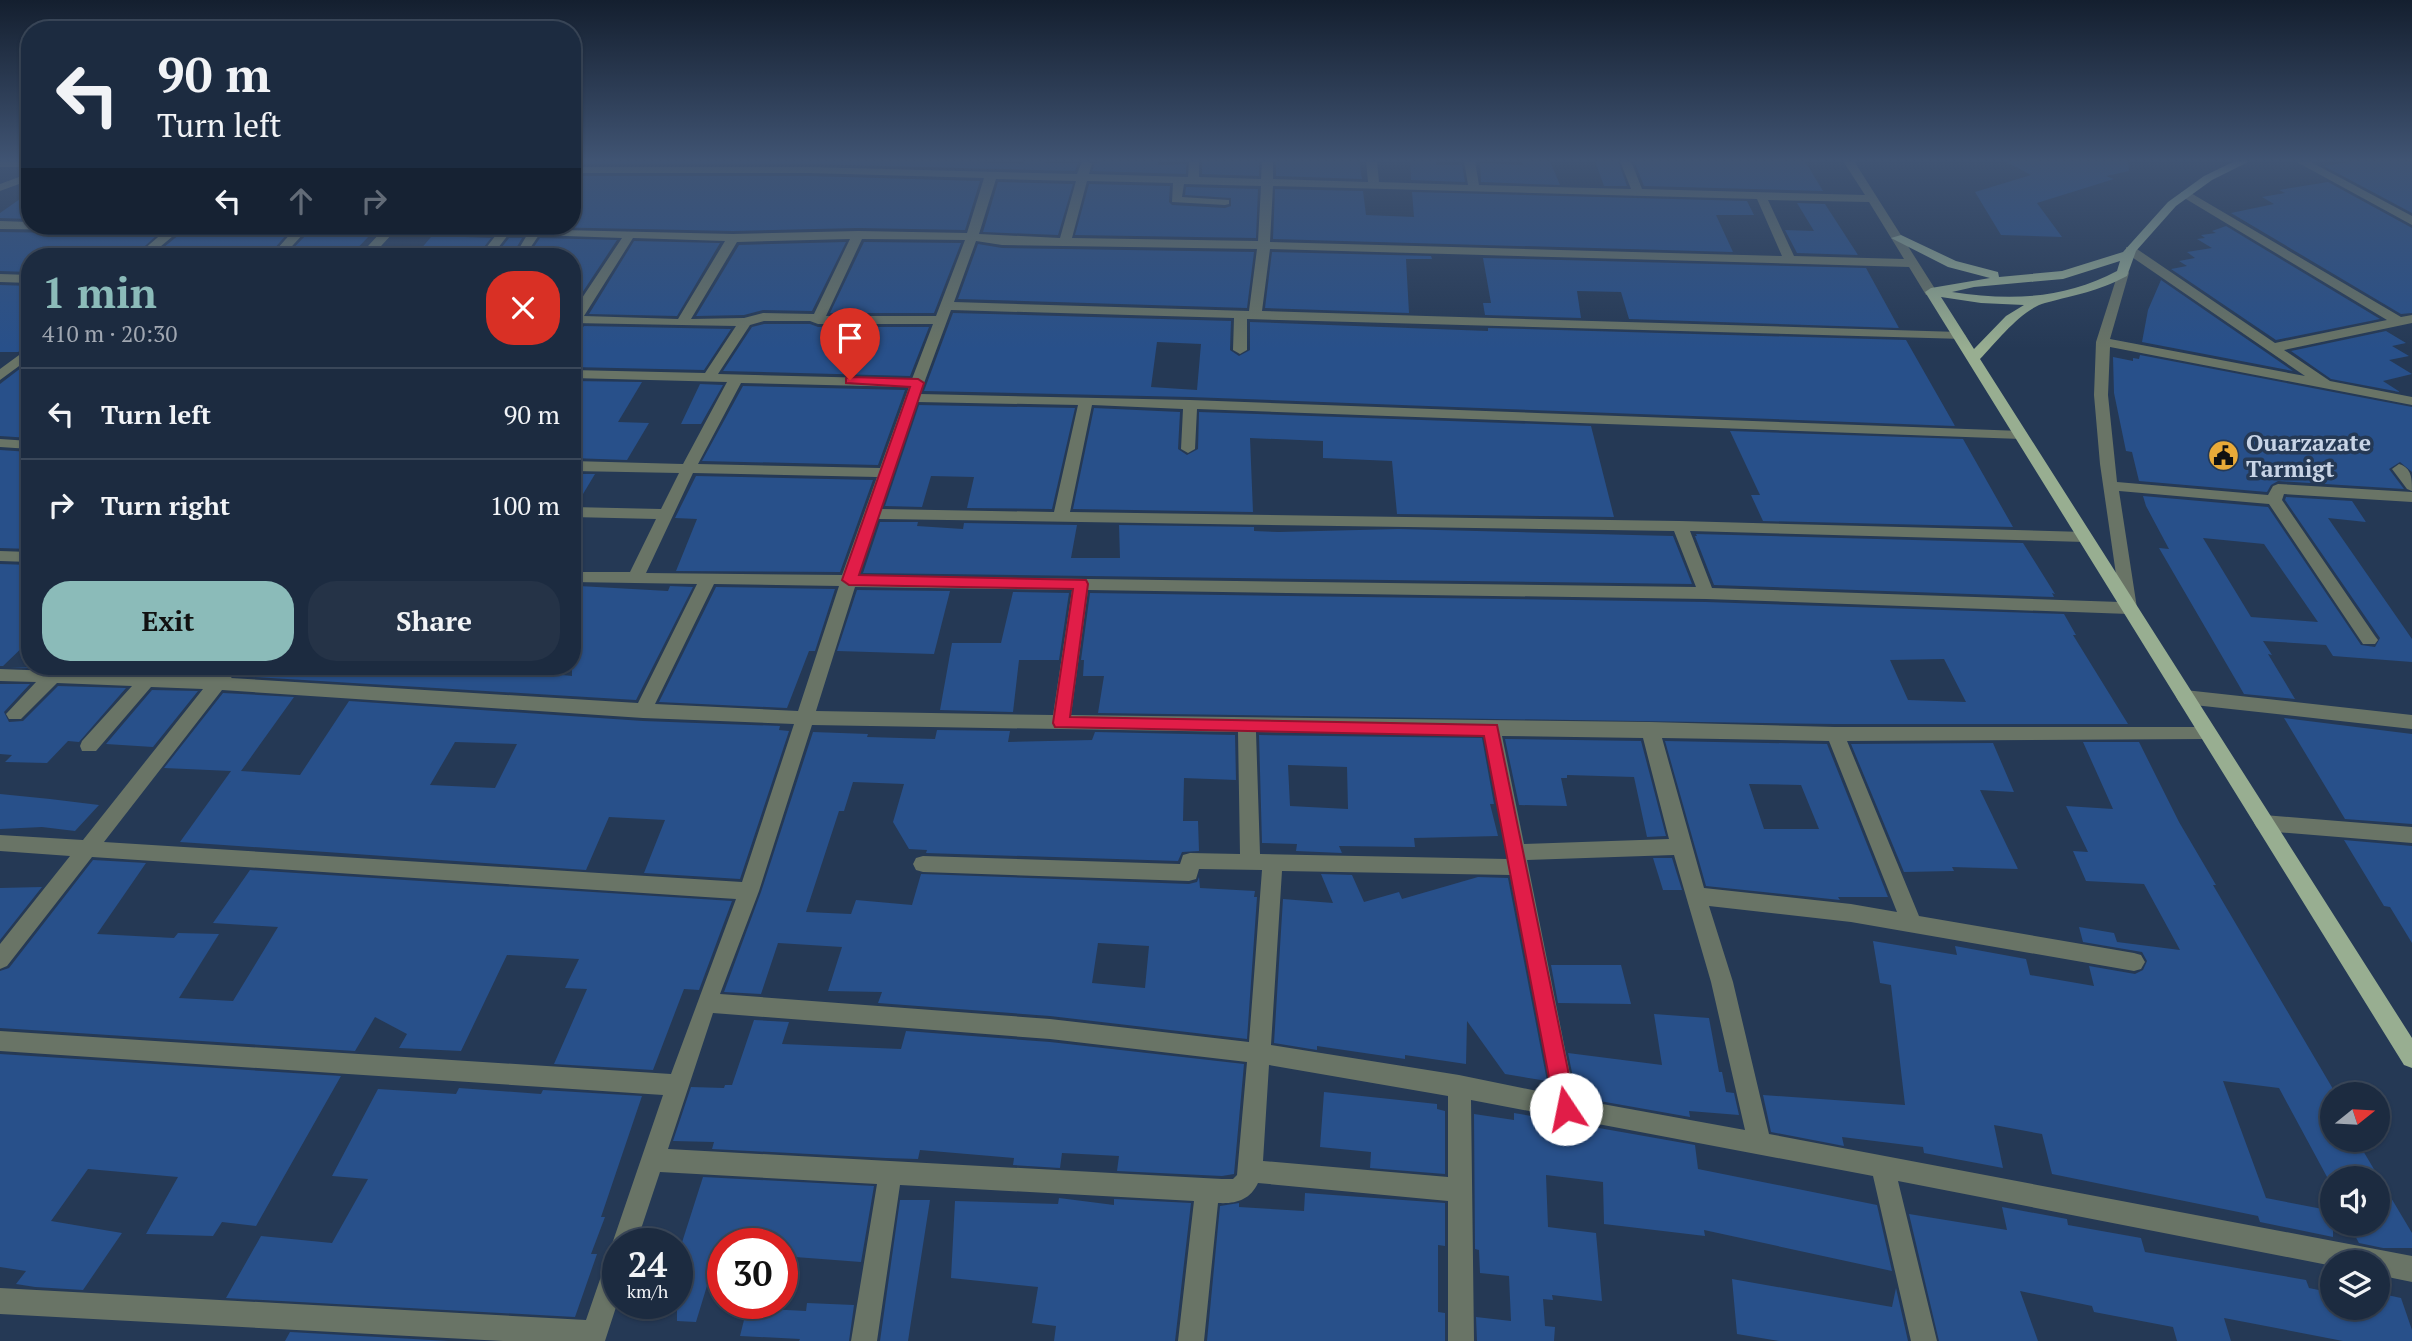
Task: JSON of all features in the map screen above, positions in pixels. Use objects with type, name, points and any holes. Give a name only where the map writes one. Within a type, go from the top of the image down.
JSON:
[{"type":"main road","points":[[1931,292],[1974,283],[2039,278],[2084,270],[2129,253],[2157,224]]},
{"type":"main road","points":[[1897,238],[1968,270],[1987,275],[2039,278]]},
{"type":"main road","points":[[1931,292],[2002,303],[2042,300],[2092,289],[2123,273],[2129,253]]},
{"type":"main road","points":[[1931,292],[2412,1058]]},
{"type":"main road","points":[[1973,358],[2011,319],[2042,300]]},
{"type":"street","points":[[629,1228],[706,1003],[749,891],[849,580],[976,224]]},
{"type":"street","points":[[1065,242],[1070,224]]},
{"type":"street","points":[[1240,349],[1264,245],[1265,224]]},
{"type":"street","points":[[1773,224],[1789,258]]},
{"type":"street","points":[[1888,224],[1931,292]]},
{"type":"street","points":[[2236,224],[2406,321]]},
{"type":"street","points":[[2,226],[21,226]]},
{"type":"street","points":[[581,233],[733,237],[972,237],[1065,242],[1913,263]]},
{"type":"street","points":[[581,308],[629,234]]},
{"type":"street","points":[[152,248],[167,235]]},
{"type":"street","points":[[284,248],[296,235]]},
{"type":"street","points":[[373,248],[385,235]]},
{"type":"street","points":[[817,320],[858,235]]},
{"type":"street","points":[[682,323],[733,237]]},
{"type":"street","points":[[2129,253],[2329,386]]},
{"type":"street","points":[[581,577],[1706,593],[2129,608],[2110,486],[2101,395],[2103,342],[2123,273]]},
{"type":"street","points":[[0,278],[21,279]]},
{"type":"street","points":[[581,319],[682,323],[745,322],[763,317],[812,317],[817,320],[945,313],[1248,315],[1959,336]]},
{"type":"street","points":[[2273,348],[2406,321]]},
{"type":"street","points":[[709,377],[745,322]]},
{"type":"street","points":[[2103,342],[2412,401]]},
{"type":"street","points":[[0,356],[21,355]]},
{"type":"street","points":[[0,376],[21,360]]},
{"type":"street","points":[[581,374],[737,377],[1086,401],[2021,435]]},
{"type":"street","points":[[635,578],[665,514],[737,377]]},
{"type":"street","points":[[1061,516],[1078,448],[1086,401]]},
{"type":"street","points":[[1188,449],[1190,404]]},
{"type":"street","points":[[0,443],[21,444]]},
{"type":"street","points":[[581,467],[887,474]]},
{"type":"street","points":[[2399,468],[2412,486]]},
{"type":"street","points":[[2110,486],[2274,500]]},
{"type":"street","points":[[2274,500],[2278,489],[2412,497]]},
{"type":"street","points":[[2274,500],[2369,640]]},
{"type":"street","points":[[581,512],[665,514]]},
{"type":"street","points":[[873,514],[1680,526],[2085,537]]},
{"type":"street","points":[[1680,526],[1706,593]]},
{"type":"street","points":[[0,556],[21,557]]},
{"type":"street","points":[[643,711],[708,579]]},
{"type":"street","points":[[1061,723],[1081,584]]},
{"type":"street","points":[[0,675],[21,672]]},
{"type":"street","points":[[43,675],[148,679],[209,675]]},
{"type":"street","points":[[0,960],[223,675]]},
{"type":"street","points":[[235,675],[643,711],[803,718],[1247,726],[1650,729],[1835,734],[2207,732]]},
{"type":"street","points":[[15,714],[52,677]]},
{"type":"street","points":[[89,746],[148,679]]},
{"type":"street","points":[[2186,697],[2412,722]]},
{"type":"street","points":[[1247,726],[1250,862]]},
{"type":"street","points":[[1492,729],[1566,1109]]},
{"type":"street","points":[[1650,729],[1681,848],[1722,982],[1760,1144]]},
{"type":"street","points":[[1835,734],[1912,924]]},
{"type":"street","points":[[2264,823],[2412,835]]},
{"type":"street","points":[[0,843],[749,891]]},
{"type":"street","points":[[923,864],[1189,873],[1190,861],[1273,863],[1517,859],[1681,848]]},
{"type":"street","points":[[652,1160],[890,1175],[1233,1191],[1242,1188],[1248,1182],[1250,1171],[1273,863]]},
{"type":"street","points":[[1696,895],[1851,914],[2134,962]]},
{"type":"street","points":[[706,1003],[983,1023],[1257,1053],[1459,1086],[1566,1109],[2320,1251]]},
{"type":"street","points":[[0,1041],[677,1085]]},
{"type":"street","points":[[1459,1086],[1461,1341]]},
{"type":"street","points":[[1884,1167],[1924,1341]]},
{"type":"street","points":[[1250,1171],[1460,1190]]},
{"type":"street","points":[[864,1341],[890,1175]]},
{"type":"street","points":[[1191,1341],[1207,1190]]},
{"type":"street","points":[[2390,1265],[2412,1269]]},
{"type":"street","points":[[0,1301],[461,1334],[593,1337],[602,1310]]},
{"type":"building","points":[[581,224],[967,224],[965,230],[858,228],[733,231],[581,228]]},
{"type":"building","points":[[986,224],[1061,224],[1058,235],[983,232]]},
{"type":"building","points":[[1078,224],[1257,224],[1256,238],[1075,235]]},
{"type":"building","points":[[1274,224],[1720,224],[1733,252],[1273,239]]},
{"type":"building","points":[[1809,224],[1838,224],[1858,255],[1797,253],[1785,230],[1814,231]]},
{"type":"building","points":[[1994,224],[2052,224],[2062,237],[2001,235]]},
{"type":"building","points":[[2249,224],[2404,224],[2412,228],[2412,313],[2401,314]]},
{"type":"building","points":[[2226,226],[2380,319],[2276,340],[2171,269],[2187,266],[2179,261],[2195,258],[2187,252],[2212,248],[2197,239],[2205,238],[2201,235],[2216,233],[2212,231]]},
{"type":"building","points":[[0,232],[21,232],[21,235],[157,235],[143,248],[21,248],[21,272],[0,271]]},
{"type":"building","points":[[179,235],[286,235],[275,248],[163,248]]},
{"type":"building","points":[[306,235],[370,235],[358,248],[294,248]]},
{"type":"building","points":[[437,236],[491,238],[483,248],[422,248],[431,237]]},
{"type":"building","points":[[509,238],[522,238],[516,248],[501,248]]},
{"type":"building","points":[[540,238],[617,240],[582,293],[581,248],[533,248]]},
{"type":"building","points":[[634,241],[720,243],[677,316],[589,314]]},
{"type":"building","points":[[846,242],[812,311],[763,310],[744,315],[696,316],[739,245]]},
{"type":"building","points":[[864,242],[961,243],[934,313],[830,313]]},
{"type":"building","points":[[978,244],[1002,248],[1254,252],[1247,308],[958,299]]},
{"type":"building","points":[[1272,252],[1431,256],[1432,259],[1406,259],[1409,313],[1265,308]]},
{"type":"building","points":[[1483,258],[1866,268],[1899,328],[1629,319],[1621,292],[1577,291],[1581,318],[1485,315],[1483,303],[1491,303]]},
{"type":"building","points":[[2161,280],[2293,371],[2142,342],[2148,310]]},
{"type":"building","points":[[0,285],[21,286],[21,350],[0,352]]},
{"type":"building","points":[[953,313],[1231,321],[1230,350],[1239,356],[1250,350],[1250,322],[1488,331],[1488,328],[1906,340],[1955,426],[1190,397],[924,391]],"holes":[[[1157,342],[1201,344],[1197,390],[1151,387]]]},
{"type":"building","points":[[764,324],[929,327],[910,376],[723,371],[752,327]]},
{"type":"building","points":[[584,326],[731,329],[704,370],[581,367],[581,330]]},
{"type":"building","points":[[2386,331],[2406,343],[2392,346],[2409,356],[2389,360],[2412,374],[2383,381],[2400,392],[2331,379],[2291,351]]},
{"type":"building","points":[[2140,355],[2412,407],[2412,472],[2400,462],[2389,469],[2404,489],[2278,481],[2271,485],[2267,492],[2139,481],[2132,452],[2126,451],[2114,393],[2113,357],[2133,361],[2133,358],[2139,359]]},
{"type":"building","points":[[21,368],[21,437],[0,436],[0,384]]},
{"type":"building","points":[[581,381],[642,382],[618,422],[649,423],[627,460],[581,458]]},
{"type":"building","points":[[700,384],[723,385],[701,424],[681,424]]},
{"type":"building","points":[[743,386],[905,390],[878,465],[702,461]]},
{"type":"building","points":[[919,405],[1075,408],[1052,509],[967,508],[974,477],[931,476],[922,507],[885,506]]},
{"type":"building","points":[[1094,408],[1180,412],[1178,449],[1187,455],[1198,449],[1199,412],[1591,426],[1614,517],[1397,514],[1392,461],[1323,458],[1323,441],[1250,438],[1253,512],[1073,509]]},
{"type":"building","points":[[1730,431],[1963,439],[2013,527],[1763,521],[1751,495],[1760,495]]},
{"type":"building","points":[[0,450],[21,451],[21,549],[0,548]]},
{"type":"building","points":[[581,474],[595,474],[581,497]]},
{"type":"building","points":[[696,476],[873,480],[840,572],[676,571],[697,519],[675,518]]},
{"type":"building","points":[[2143,496],[2268,507],[2361,645],[2375,647],[2380,638],[2285,500],[2286,497],[2352,501],[2366,522],[2328,518],[2412,639],[2412,662],[2333,656],[2326,645],[2263,641],[2295,699],[2244,694],[2159,548],[2169,549]],"holes":[[[2203,538],[2264,544],[2318,622],[2251,617]]]},
{"type":"building","points":[[880,522],[918,522],[917,526],[963,529],[964,523],[1077,525],[1071,558],[1120,558],[1119,525],[1254,527],[1254,531],[1279,532],[1398,529],[1673,536],[1692,584],[863,573]]},
{"type":"building","points":[[1696,534],[2023,543],[2055,594],[2052,593],[2054,597],[1714,585]]},
{"type":"building","points":[[0,564],[21,565],[21,649],[0,666]]},
{"type":"building","points":[[581,586],[668,591],[670,586],[693,587],[636,700],[236,676],[563,675],[581,675]]},
{"type":"building","points":[[716,587],[835,589],[815,651],[809,651],[787,708],[659,702]]},
{"type":"building","points":[[857,590],[950,591],[934,654],[837,651]]},
{"type":"building","points":[[1013,592],[1069,593],[1059,660],[1019,660],[1013,712],[940,710],[952,643],[1001,643]]},
{"type":"building","points":[[1090,593],[1706,602],[2064,614],[2076,635],[2073,635],[2128,724],[1835,724],[1098,713],[1104,676],[1083,676],[1084,660],[1081,660]],"holes":[[[1944,659],[1966,702],[1908,700],[1890,660]]]},
{"type":"building","points":[[0,684],[30,684],[4,712],[9,722],[23,721],[58,686],[126,688],[79,742],[68,741],[47,763],[5,762],[12,755],[0,754]]},
{"type":"building","points":[[152,690],[198,691],[153,747],[106,744]]},
{"type":"building","points":[[223,693],[294,697],[241,771],[300,775],[349,701],[643,721],[780,726],[779,730],[789,731],[740,879],[644,873],[665,820],[609,817],[586,870],[180,842],[231,771],[164,768]],"holes":[[[455,742],[517,744],[495,788],[430,785]]]},
{"type":"building","points":[[2284,718],[2412,734],[2412,824],[2345,819]]},
{"type":"building","points":[[937,730],[1010,731],[1008,742],[1092,740],[1095,732],[1235,735],[1236,780],[1184,778],[1183,821],[1198,821],[1199,851],[1182,852],[1178,861],[926,853],[927,850],[909,849],[893,822],[904,784],[853,782],[844,811],[839,811],[806,912],[851,914],[856,900],[912,905],[921,874],[1189,884],[1197,882],[1199,877],[1200,888],[1255,891],[1254,897],[1257,897],[1247,1039],[1050,1016],[878,1003],[882,992],[828,991],[842,947],[778,943],[761,994],[724,992],[761,892],[813,732],[935,739]],"holes":[[[1098,943],[1149,946],[1145,988],[1092,983]]]},
{"type":"building","points":[[1259,735],[1482,738],[1494,804],[1490,804],[1498,836],[1414,838],[1415,847],[1339,846],[1342,853],[1296,851],[1297,844],[1262,843]],"holes":[[[1288,765],[1347,767],[1348,809],[1290,806]]]},
{"type":"building","points":[[1505,739],[1641,741],[1666,836],[1647,837],[1634,777],[1567,775],[1567,778],[1561,778],[1567,806],[1519,805]]},
{"type":"building","points":[[1665,741],[1827,744],[1888,897],[1838,897],[1840,900],[1706,886]],"holes":[[[1749,784],[1801,785],[1819,829],[1764,829]]]},
{"type":"building","points":[[2083,742],[2139,742],[2179,822],[2216,885],[2213,885],[2329,1082],[2320,1082],[2320,1152],[2364,1152],[2372,1166],[2321,1166],[2279,1088],[2223,1081],[2266,1198],[2320,1208],[2320,1234],[2260,1222],[2258,1216],[2052,1174],[2042,1134],[1994,1125],[2003,1168],[1924,1153],[1923,1147],[1842,1137],[1844,1146],[1771,1132],[1763,1095],[1905,1105],[1891,985],[1880,983],[1873,941],[1957,955],[1955,946],[2026,959],[2030,975],[2094,986],[2089,966],[2135,974],[2143,970],[2147,961],[2142,952],[2083,942],[2079,927],[2114,933],[2117,942],[2180,950],[2144,884],[2086,881],[2073,851],[2088,852],[2066,806],[2113,809]]},
{"type":"building","points":[[1993,743],[2014,792],[1980,790],[2018,869],[1952,867],[1954,871],[1904,872],[1851,744]]},
{"type":"building","points":[[0,794],[99,805],[75,831],[42,827],[0,829]]},
{"type":"building","points":[[2344,840],[2412,846],[2412,943],[2390,907],[2384,906]]},
{"type":"building","points":[[1653,858],[1672,858],[1682,890],[1663,890]]},
{"type":"building","points":[[93,860],[146,863],[97,934],[174,938],[178,933],[219,934],[179,998],[233,1001],[278,927],[213,923],[250,870],[732,901],[699,990],[684,989],[653,1070],[554,1064],[587,989],[565,988],[579,959],[507,955],[461,1051],[399,1048],[407,1034],[375,1017],[355,1051],[0,1028],[0,971],[9,968]]},
{"type":"building","points":[[1321,874],[1352,875],[1364,902],[1399,892],[1402,899],[1478,877],[1508,878],[1547,1081],[1505,1074],[1467,1021],[1466,1064],[1405,1055],[1405,1059],[1317,1046],[1317,1050],[1274,1043],[1283,899],[1333,903]]},
{"type":"building","points":[[42,887],[0,940],[0,888]]},
{"type":"building","points":[[1551,965],[1621,965],[1631,1004],[1558,1003]]},
{"type":"building","points":[[1654,1014],[1709,1018],[1719,1072],[1722,1072],[1726,1092],[1734,1093],[1739,1115],[1689,1111],[1690,1117],[1577,1097],[1568,1053],[1662,1065]]},
{"type":"building","points":[[754,1020],[789,1022],[782,1044],[901,1049],[906,1031],[1050,1042],[1244,1064],[1234,1174],[1222,1176],[1117,1171],[1119,1156],[1062,1153],[1060,1168],[1013,1165],[1014,1158],[920,1150],[918,1159],[886,1158],[712,1149],[714,1142],[673,1141],[691,1087],[724,1088],[725,1085],[732,1085]]},
{"type":"building","points":[[0,1054],[341,1076],[256,1226],[222,1222],[213,1236],[146,1234],[178,1177],[88,1169],[51,1221],[122,1233],[83,1290],[35,1287],[16,1284],[26,1271],[0,1267]]},
{"type":"building","points":[[459,1088],[541,1094],[543,1090],[642,1096],[601,1217],[605,1217],[591,1254],[597,1254],[575,1317],[226,1298],[261,1236],[332,1243],[368,1179],[332,1176],[378,1089],[456,1094]]},
{"type":"building","points":[[1324,1092],[1437,1104],[1437,1109],[1445,1111],[1445,1174],[1370,1168],[1371,1152],[1320,1147]]},
{"type":"building","points":[[1514,1113],[1695,1145],[1698,1169],[1877,1205],[1892,1271],[1704,1230],[1705,1236],[1604,1224],[1603,1182],[1546,1175],[1548,1227],[1596,1233],[1602,1301],[1552,1295],[1553,1300],[1543,1299],[1545,1326],[1555,1327],[1554,1341],[1477,1341],[1476,1317],[1511,1321],[1509,1276],[1480,1273],[1479,1250],[1475,1249],[1474,1114],[1514,1120]]},
{"type":"building","points":[[703,1177],[874,1186],[861,1262],[798,1257],[798,1228],[707,1228],[707,1286],[696,1322],[677,1321],[693,1319],[693,1228],[687,1228]]},
{"type":"building","points":[[1305,1193],[1445,1203],[1445,1246],[1438,1245],[1438,1312],[1445,1313],[1445,1341],[1207,1341],[1220,1206],[1239,1203],[1239,1207],[1304,1211]]},
{"type":"building","points":[[2390,1196],[2412,1233],[2412,1248],[2383,1248],[2359,1243],[2355,1236],[2390,1236]]},
{"type":"building","points":[[1059,1198],[1114,1205],[1114,1199],[1191,1203],[1175,1341],[1054,1341],[1056,1326],[1032,1323],[1038,1287],[951,1278],[955,1201],[1058,1204]]},
{"type":"building","points":[[900,1200],[930,1200],[908,1341],[880,1341]]},
{"type":"building","points":[[2002,1207],[2067,1219],[2068,1225],[2141,1238],[2145,1252],[2306,1280],[2309,1288],[2320,1290],[2320,1320],[2390,1320],[2390,1296],[2401,1298],[2412,1330],[2412,1341],[2343,1341],[2224,1318],[2231,1341],[2177,1341],[2173,1327],[2094,1312],[2092,1306],[2020,1291],[2038,1341],[1939,1341],[1909,1214],[2007,1230]]},
{"type":"building","points":[[1732,1279],[1892,1307],[1896,1288],[1908,1341],[1779,1341],[1737,1334]]},
{"type":"building","points":[[807,1303],[854,1305],[849,1341],[799,1341],[800,1339],[740,1336],[744,1319],[798,1319],[798,1311],[806,1311]]},
{"type":"building","points":[[290,1332],[449,1341],[285,1341]]},
{"type":"place","name":"Ouarzazate Tarmigt","points":[[2223,455]]},
{"type":"route","points":[[850,380],[918,383],[849,580],[1081,584],[1061,723],[1492,729],[1566,1109]]}]
